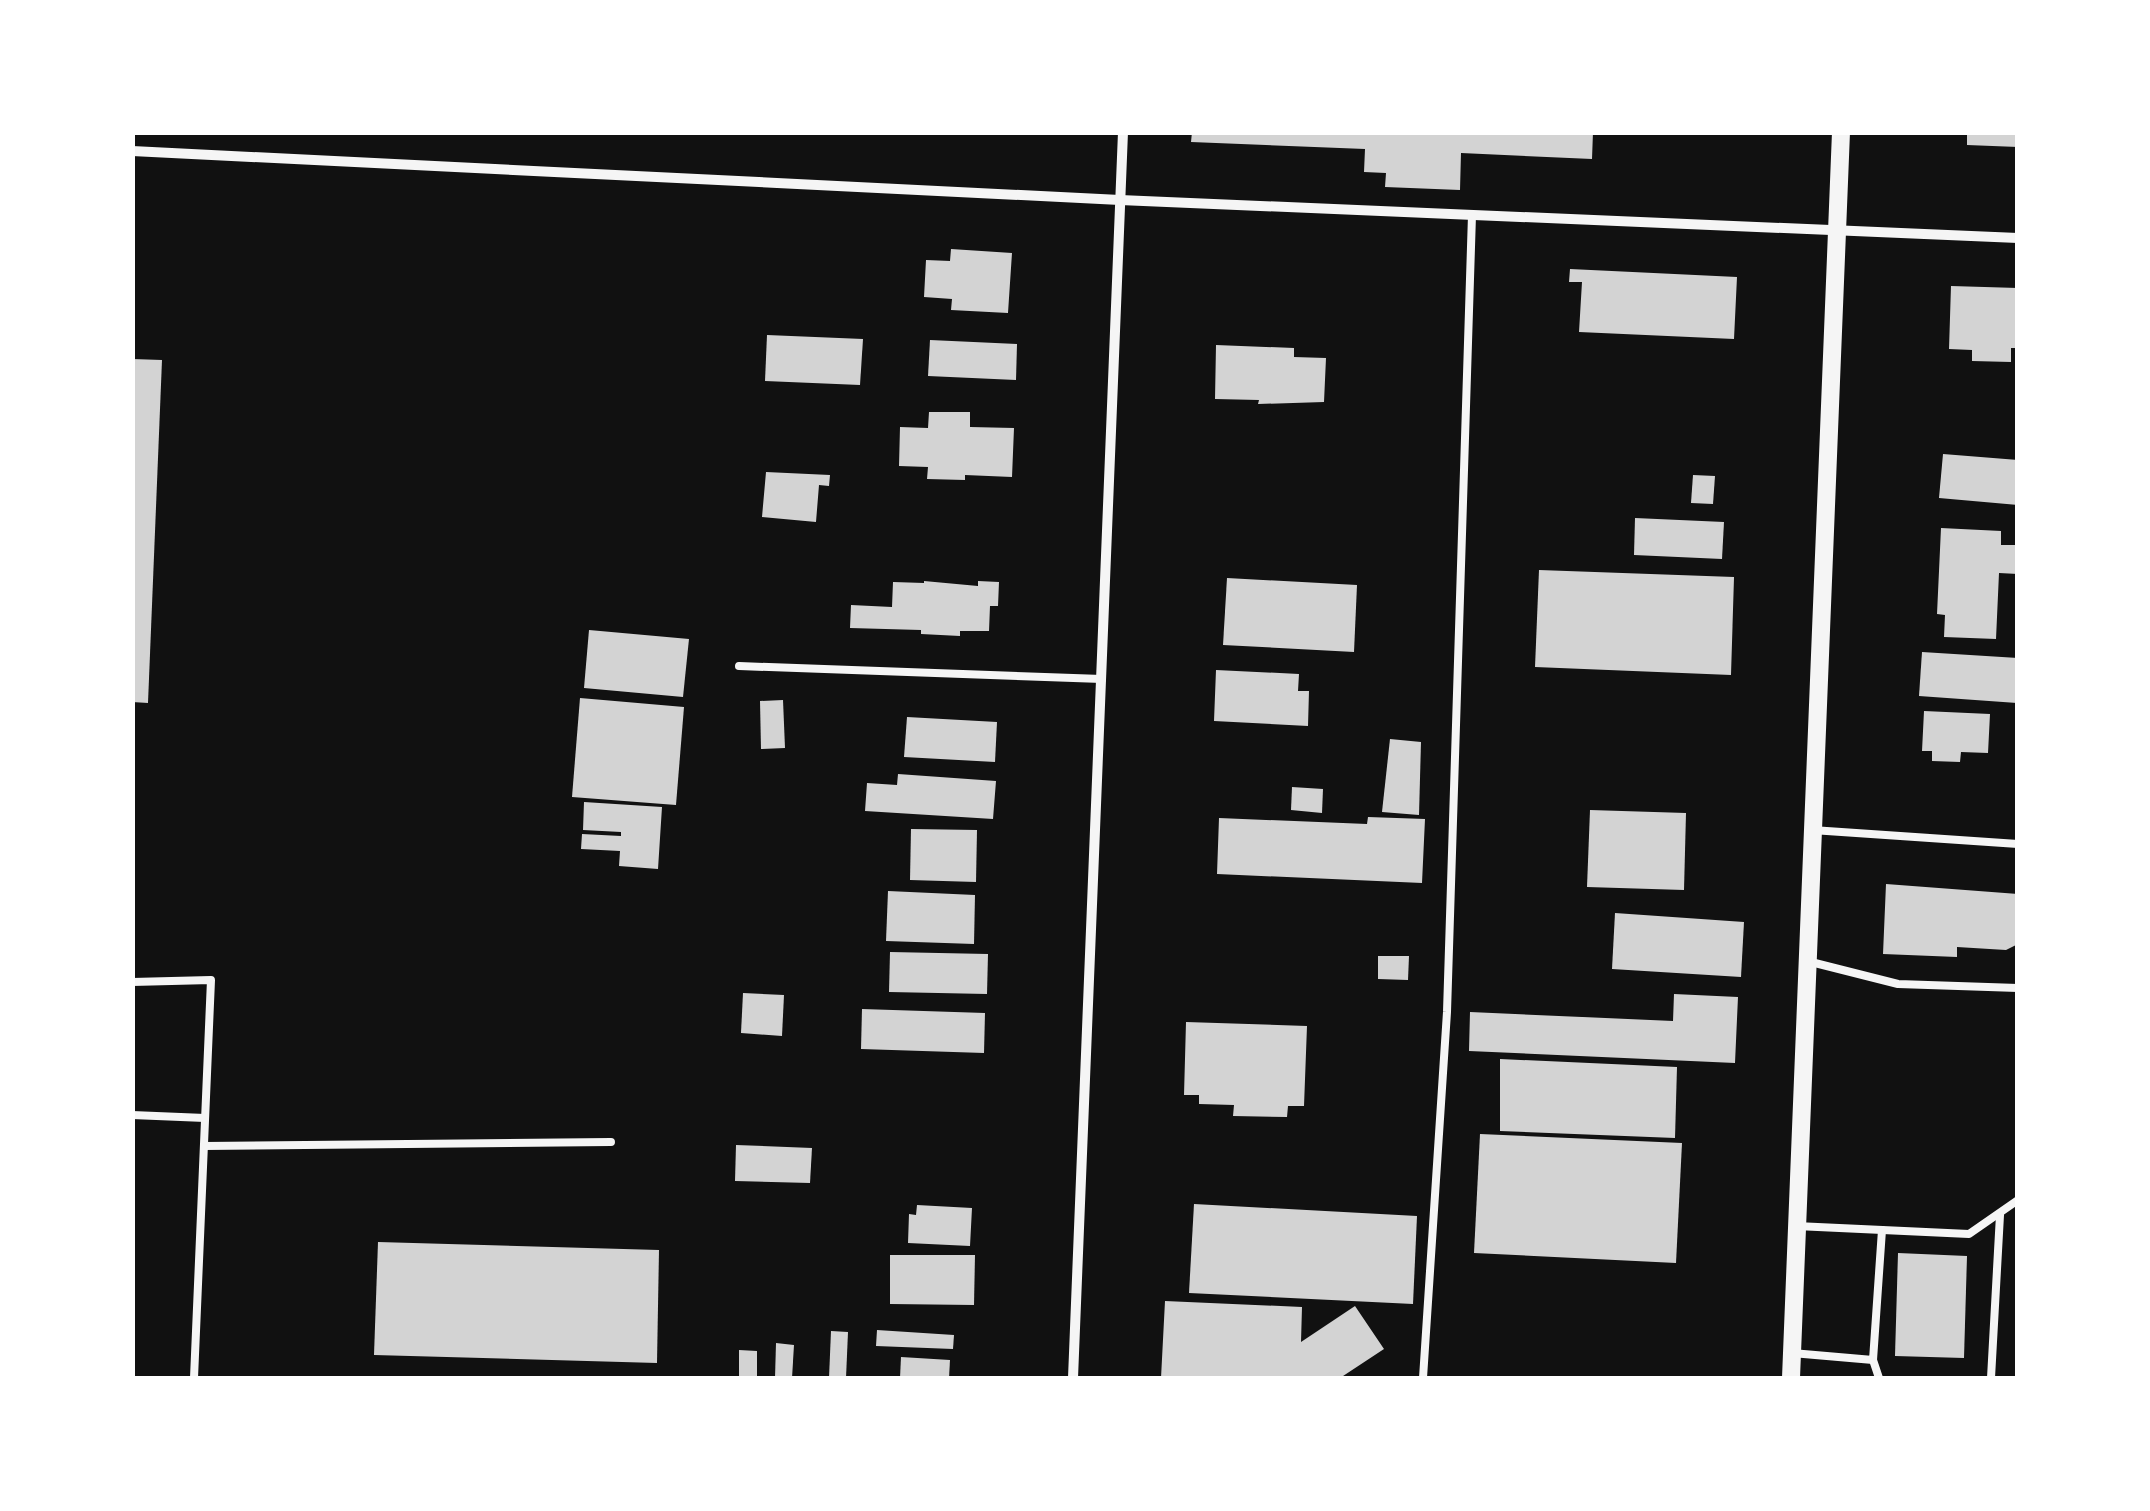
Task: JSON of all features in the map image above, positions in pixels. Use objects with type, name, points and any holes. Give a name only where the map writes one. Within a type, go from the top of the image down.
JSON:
[{"type":"street","points":[[1073,1378],[1123,132]]},
{"type":"street","points":[[1790,1378],[1841,132]]},
{"type":"street","points":[[132,150],[1120,200],[2018,238]]},
{"type":"lane","points":[[1423,1378],[1447,1012],[1472,215]]},
{"type":"lane","points":[[740,666],[1102,678]]},
{"type":"lane","points":[[1812,830],[2018,844]]},
{"type":"lane","points":[[1807,961],[1898,984],[2018,988]]},
{"type":"lane","points":[[132,982],[210,980],[194,1378]]},
{"type":"lane","points":[[132,1116],[205,1118]]},
{"type":"lane","points":[[204,1146],[611,1142]]},
{"type":"lane","points":[[1796,1226],[1969,1234],[2018,1200]]},
{"type":"lane","points":[[1991,1378],[2000,1215]]},
{"type":"lane","points":[[1879,1378],[1872,1360],[1882,1230]]},
{"type":"lane","points":[[1792,1353],[1872,1360]]},
{"type":"building","points":[[1192,132],[1593,132],[1592,159],[1461,153],[1460,190],[1385,187],[1386,173],[1364,172],[1365,149],[1191,142]]},
{"type":"building","points":[[1967,132],[2018,132],[2018,147],[1967,145]]},
{"type":"building","points":[[951,249],[1012,253],[1008,313],[951,310],[952,299],[924,297],[926,260],[950,261]]},
{"type":"building","points":[[1570,269],[1737,277],[1734,339],[1579,332],[1582,282],[1569,282]]},
{"type":"building","points":[[1951,286],[2018,288],[2018,348],[2011,348],[2011,362],[1972,361],[1972,350],[1949,349]]},
{"type":"building","points":[[767,335],[863,339],[860,385],[765,381]]},
{"type":"building","points":[[930,340],[1017,344],[1016,380],[928,376]]},
{"type":"building","points":[[1216,345],[1294,348],[1294,357],[1326,358],[1324,402],[1258,404],[1259,400],[1215,399]]},
{"type":"building","points":[[132,359],[162,360],[148,703],[132,702]]},
{"type":"building","points":[[929,412],[970,412],[970,427],[1014,428],[1012,477],[965,475],[965,480],[927,479],[928,467],[899,466],[900,427],[928,428]]},
{"type":"building","points":[[1943,454],[2018,460],[2018,505],[1939,498]]},
{"type":"building","points":[[766,472],[830,475],[829,486],[819,485],[816,522],[762,517]]},
{"type":"building","points":[[1693,475],[1715,476],[1713,504],[1691,503]]},
{"type":"building","points":[[1635,518],[1724,522],[1722,559],[1634,555]]},
{"type":"building","points":[[1941,528],[2001,531],[2001,545],[2018,545],[2018,574],[1999,573],[1996,639],[1944,637],[1945,615],[1937,614]]},
{"type":"building","points":[[1539,570],[1734,577],[1731,675],[1535,667]]},
{"type":"building","points":[[1227,578],[1357,585],[1354,652],[1223,645]]},
{"type":"building","points":[[978,581],[999,582],[998,606],[990,606],[989,631],[960,631],[960,636],[921,634],[921,630],[850,628],[851,605],[892,607],[893,582],[978,586]]},
{"type":"building","points":[[589,630],[689,639],[683,697],[584,688]]},
{"type":"building","points":[[1922,652],[2018,658],[2017,703],[1919,696]]},
{"type":"building","points":[[1216,670],[1299,674],[1298,691],[1309,691],[1308,726],[1214,721]]},
{"type":"building","points":[[580,698],[684,707],[676,805],[572,797]]},
{"type":"building","points":[[783,700],[785,748],[761,749],[760,701]]},
{"type":"building","points":[[1924,711],[1990,714],[1988,753],[1961,752],[1960,762],[1932,761],[1932,751],[1922,751]]},
{"type":"building","points":[[907,717],[997,722],[995,762],[904,757]]},
{"type":"building","points":[[1390,739],[1421,742],[1419,815],[1382,812]]},
{"type":"building","points":[[898,774],[996,781],[993,819],[865,811],[867,783],[897,785]]},
{"type":"building","points":[[1292,787],[1323,789],[1322,813],[1291,810]]},
{"type":"building","points":[[584,802],[662,807],[658,869],[619,866],[620,851],[581,849],[582,834],[621,836],[621,832],[583,830]]},
{"type":"building","points":[[1590,810],[1686,813],[1684,890],[1587,887]]},
{"type":"building","points":[[1368,817],[1425,819],[1422,883],[1217,874],[1219,818],[1367,824]]},
{"type":"building","points":[[911,829],[977,830],[976,882],[910,880]]},
{"type":"building","points":[[1886,884],[2018,894],[2018,944],[2006,950],[1957,947],[1957,957],[1883,954]]},
{"type":"building","points":[[888,891],[975,895],[974,944],[886,941]]},
{"type":"building","points":[[1615,913],[1744,922],[1741,977],[1612,969]]},
{"type":"building","points":[[890,952],[988,954],[987,994],[889,992]]},
{"type":"building","points":[[1378,956],[1409,956],[1408,980],[1378,979]]},
{"type":"building","points":[[743,993],[784,995],[782,1036],[741,1033]]},
{"type":"building","points":[[1674,994],[1738,997],[1735,1063],[1469,1051],[1470,1012],[1673,1021]]},
{"type":"building","points":[[862,1009],[985,1013],[984,1053],[861,1049]]},
{"type":"building","points":[[1186,1022],[1307,1026],[1304,1106],[1288,1106],[1287,1117],[1233,1116],[1234,1105],[1199,1104],[1199,1095],[1184,1095]]},
{"type":"building","points":[[1500,1059],[1677,1067],[1675,1138],[1500,1131]]},
{"type":"building","points":[[1480,1134],[1682,1143],[1676,1263],[1474,1253]]},
{"type":"building","points":[[736,1145],[812,1148],[810,1183],[735,1181]]},
{"type":"building","points":[[1194,1204],[1417,1216],[1413,1304],[1189,1293]]},
{"type":"building","points":[[917,1205],[972,1208],[970,1246],[908,1243],[909,1214],[916,1215]]},
{"type":"building","points":[[378,1242],[659,1250],[657,1363],[374,1355]]},
{"type":"building","points":[[1898,1253],[1967,1256],[1964,1358],[1895,1356]]},
{"type":"building","points":[[890,1255],[975,1255],[974,1305],[890,1304]]},
{"type":"building","points":[[1165,1301],[1302,1307],[1301,1342],[1355,1306],[1384,1349],[1340,1378],[1161,1378]]},
{"type":"building","points":[[877,1330],[954,1335],[953,1349],[876,1346]]},
{"type":"building","points":[[831,1331],[848,1332],[846,1378],[829,1378]]},
{"type":"building","points":[[776,1343],[794,1345],[792,1378],[775,1378]]},
{"type":"building","points":[[739,1350],[757,1351],[757,1378],[739,1378]]},
{"type":"building","points":[[901,1357],[950,1360],[949,1378],[900,1378]]}]
